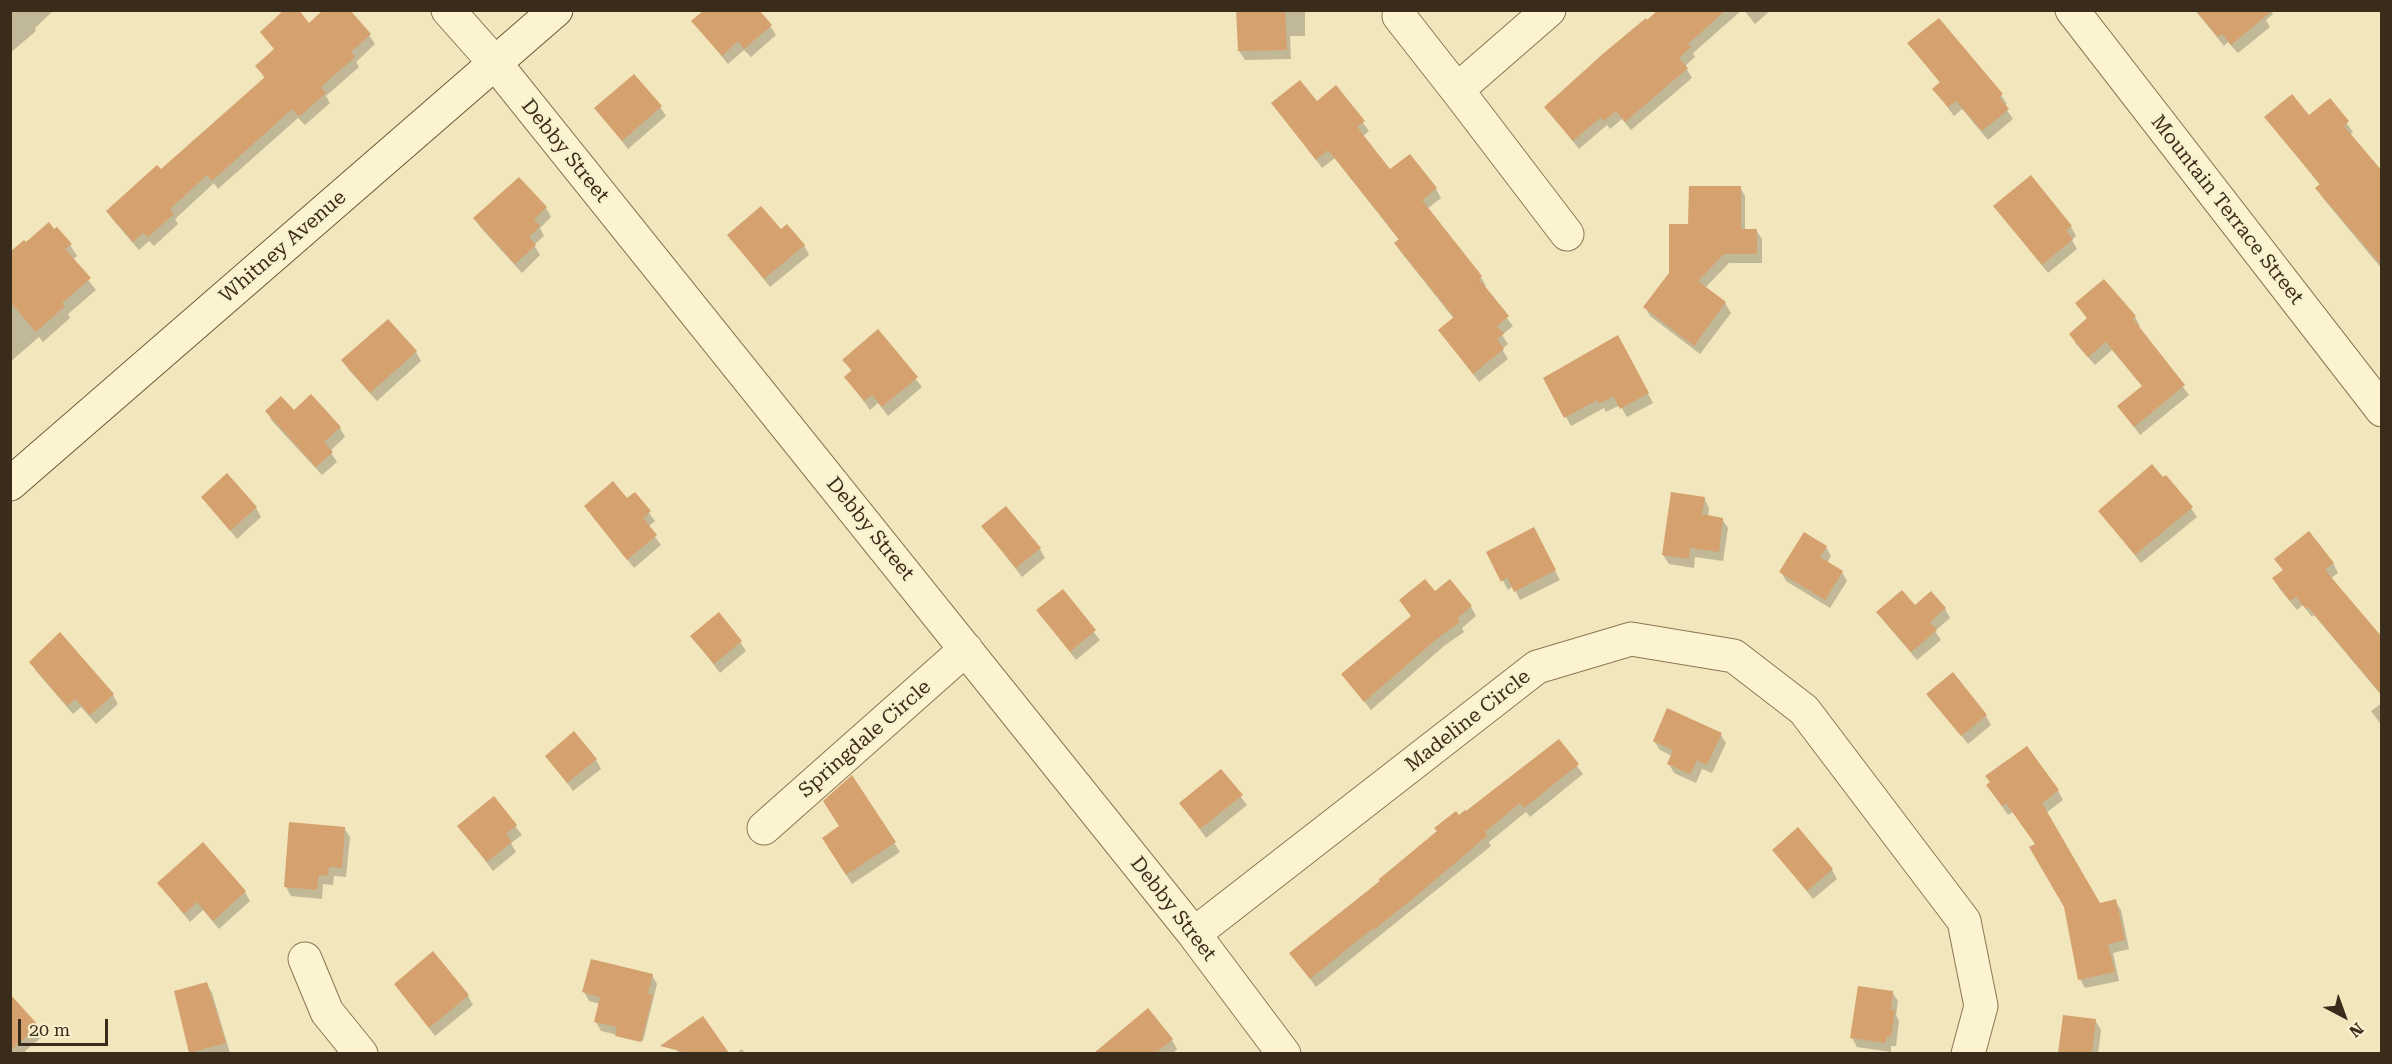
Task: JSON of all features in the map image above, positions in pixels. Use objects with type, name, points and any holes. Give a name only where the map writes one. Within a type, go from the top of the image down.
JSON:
[{"type":"street","name":"Debby Street","points":[[448,10],[495,63],[1194,934],[1284,1053]]},
{"type":"street","name":"Whitney Avenue","points":[[10,484],[555,10]]},
{"type":"street","points":[[1457,90],[1549,10]]},
{"type":"street","name":"Mountain Terrace Street","points":[[2072,10],[2382,410]]},
{"type":"street","points":[[1399,16],[1567,234]]},
{"type":"street","name":"Madeline Circle","points":[[1194,934],[1537,667],[1631,639],[1734,656],[1804,710],[1965,921],[1981,1006],[1968,1053]]},
{"type":"street","name":"Springdale Circle","points":[[764,828],[966,650]]},
{"type":"street","points":[[304,959],[327,1012],[361,1053]]},
{"type":"building","points":[[284,10],[299,10],[309,23],[323,10],[350,10],[371,34],[351,52],[355,57],[321,87],[326,93],[299,117],[292,109],[212,181],[207,175],[170,209],[174,214],[148,237],[143,233],[133,242],[106,211],[157,165],[161,169],[265,77],[255,66],[274,49],[260,32]]},
{"type":"building","points":[[704,10],[759,10],[772,25],[744,49],[738,41],[722,56],[691,21]]},
{"type":"building","points":[[1236,10],[1285,10],[1287,50],[1238,51]]},
{"type":"building","points":[[1658,10],[1726,10],[1688,44],[1691,47],[1679,58],[1688,68],[1652,99],[1625,122],[1616,111],[1604,121],[1601,117],[1573,141],[1544,107],[1605,52]]},
{"type":"building","points":[[2195,10],[2273,10],[2231,45],[2222,34],[2218,37]]},
{"type":"building","points":[[1939,18],[2003,94],[1999,97],[2009,109],[1982,131],[1956,101],[1948,107],[1932,89],[1940,82],[1907,43]]},
{"type":"building","points":[[634,74],[662,106],[622,141],[594,108]]},
{"type":"building","points":[[1300,80],[1317,101],[1336,85],[1365,121],[1357,127],[1390,169],[1410,154],[1437,188],[1422,200],[1482,276],[1479,279],[1509,316],[1497,326],[1504,334],[1497,339],[1504,349],[1473,374],[1438,330],[1454,317],[1394,243],[1399,239],[1328,150],[1316,160],[1271,103]]},
{"type":"building","points":[[2292,94],[2309,115],[2330,98],[2349,121],[2344,126],[2382,171],[2382,266],[2315,188],[2320,184],[2264,117]]},
{"type":"building","points":[[2031,175],[2072,226],[2066,231],[2073,239],[2042,265],[1993,206]]},
{"type":"building","points":[[519,177],[547,207],[534,219],[540,226],[529,237],[536,245],[515,264],[473,218]]},
{"type":"building","points":[[1689,186],[1741,186],[1741,229],[1757,229],[1757,254],[1724,254],[1698,281],[1726,302],[1694,346],[1643,307],[1669,273],[1669,224],[1688,224]]},
{"type":"building","points":[[761,206],[781,229],[787,224],[805,245],[764,279],[727,235]]},
{"type":"building","points":[[49,222],[54,229],[57,227],[72,244],[65,249],[91,278],[62,303],[65,306],[36,332],[10,302],[10,252],[24,240],[26,242]]},
{"type":"building","points":[[2104,279],[2136,316],[2133,319],[2185,385],[2134,427],[2117,406],[2142,386],[2106,342],[2088,357],[2069,334],[2087,318],[2075,303]]},
{"type":"building","points":[[388,319],[417,351],[370,393],[341,360]]},
{"type":"building","points":[[878,329],[918,377],[882,407],[872,395],[864,401],[844,377],[852,370],[842,360]]},
{"type":"building","points":[[1618,335],[1649,393],[1620,409],[1613,396],[1599,404],[1597,400],[1564,418],[1543,378]]},
{"type":"building","points":[[311,394],[341,427],[324,442],[333,452],[316,467],[265,411],[281,396],[294,410]]},
{"type":"building","points":[[2152,464],[2163,477],[2166,475],[2193,507],[2135,555],[2098,511]]},
{"type":"building","points":[[227,473],[257,507],[230,531],[201,497]]},
{"type":"building","points":[[613,481],[627,498],[635,492],[651,511],[643,518],[657,535],[627,560],[584,506]]},
{"type":"building","points":[[1671,492],[1705,497],[1702,514],[1723,518],[1719,552],[1690,548],[1689,559],[1662,555]]},
{"type":"building","points":[[1006,506],[1041,548],[1016,568],[981,526]]},
{"type":"building","points":[[1534,527],[1556,570],[1514,592],[1507,577],[1501,582],[1486,552]]},
{"type":"building","points":[[2309,531],[2334,563],[2325,570],[2382,637],[2382,695],[2308,607],[2306,609],[2296,597],[2290,601],[2272,578],[2283,570],[2274,559]]},
{"type":"building","points":[[1804,532],[1827,546],[1820,557],[1843,571],[1825,600],[1779,572]]},
{"type":"building","points":[[1425,579],[1435,591],[1450,579],[1472,606],[1457,618],[1460,622],[1439,637],[1364,702],[1341,674],[1411,616],[1399,600]]},
{"type":"building","points":[[1063,589],[1096,630],[1070,652],[1036,610]]},
{"type":"building","points":[[1902,590],[1915,605],[1931,591],[1946,608],[1930,622],[1937,630],[1911,652],[1876,612]]},
{"type":"building","points":[[719,612],[742,641],[714,664],[690,636]]},
{"type":"building","points":[[60,632],[114,694],[90,715],[75,699],[67,706],[29,662]]},
{"type":"building","points":[[1953,672],[1987,715],[1961,736],[1926,694]]},
{"type":"building","points":[[1667,708],[1722,733],[1707,765],[1697,760],[1690,774],[1667,764],[1673,750],[1653,741]]},
{"type":"building","points":[[574,731],[597,759],[567,783],[545,756]]},
{"type":"building","points":[[1559,739],[1579,764],[1524,808],[1520,803],[1485,832],[1487,836],[1416,896],[1310,979],[1289,953],[1380,881],[1378,880],[1437,831],[1434,828],[1456,811],[1459,815],[1466,811]]},
{"type":"building","points":[[2027,746],[2059,790],[2042,803],[2100,903],[2116,899],[2125,940],[2108,944],[2115,972],[2078,980],[2064,907],[2029,847],[2035,844],[2006,803],[2002,806],[1986,785],[1990,782],[1985,776]]},
{"type":"building","points":[[1221,769],[1243,795],[1200,829],[1179,803]]},
{"type":"building","points":[[852,775],[896,842],[846,875],[822,838],[839,826],[823,801]]},
{"type":"building","points":[[494,796],[517,825],[506,834],[512,842],[487,862],[457,826]]},
{"type":"building","points":[[289,822],[345,827],[342,868],[329,867],[328,876],[319,875],[317,890],[284,887]]},
{"type":"building","points":[[1798,827],[1833,869],[1807,891],[1772,850]]},
{"type":"building","points":[[203,842],[246,891],[213,921],[197,902],[184,914],[157,883]]},
{"type":"building","points":[[433,951],[469,995],[429,1028],[394,984]]},
{"type":"building","points":[[591,959],[653,974],[648,994],[653,995],[641,1042],[615,1036],[617,1027],[594,1022],[600,997],[582,992]]},
{"type":"building","points":[[207,982],[226,1043],[189,1053],[174,991]]},
{"type":"building","points":[[1858,986],[1893,991],[1891,1010],[1895,1010],[1891,1037],[1887,1037],[1886,1043],[1850,1038]]},
{"type":"building","points":[[10,994],[39,1026],[10,1051]]},
{"type":"building","points":[[1148,1008],[1173,1039],[1156,1053],[1094,1053]]},
{"type":"building","points":[[2063,1015],[2096,1019],[2092,1053],[2058,1053]]},
{"type":"building","points":[[703,1016],[729,1053],[688,1053],[660,1046]]}]
